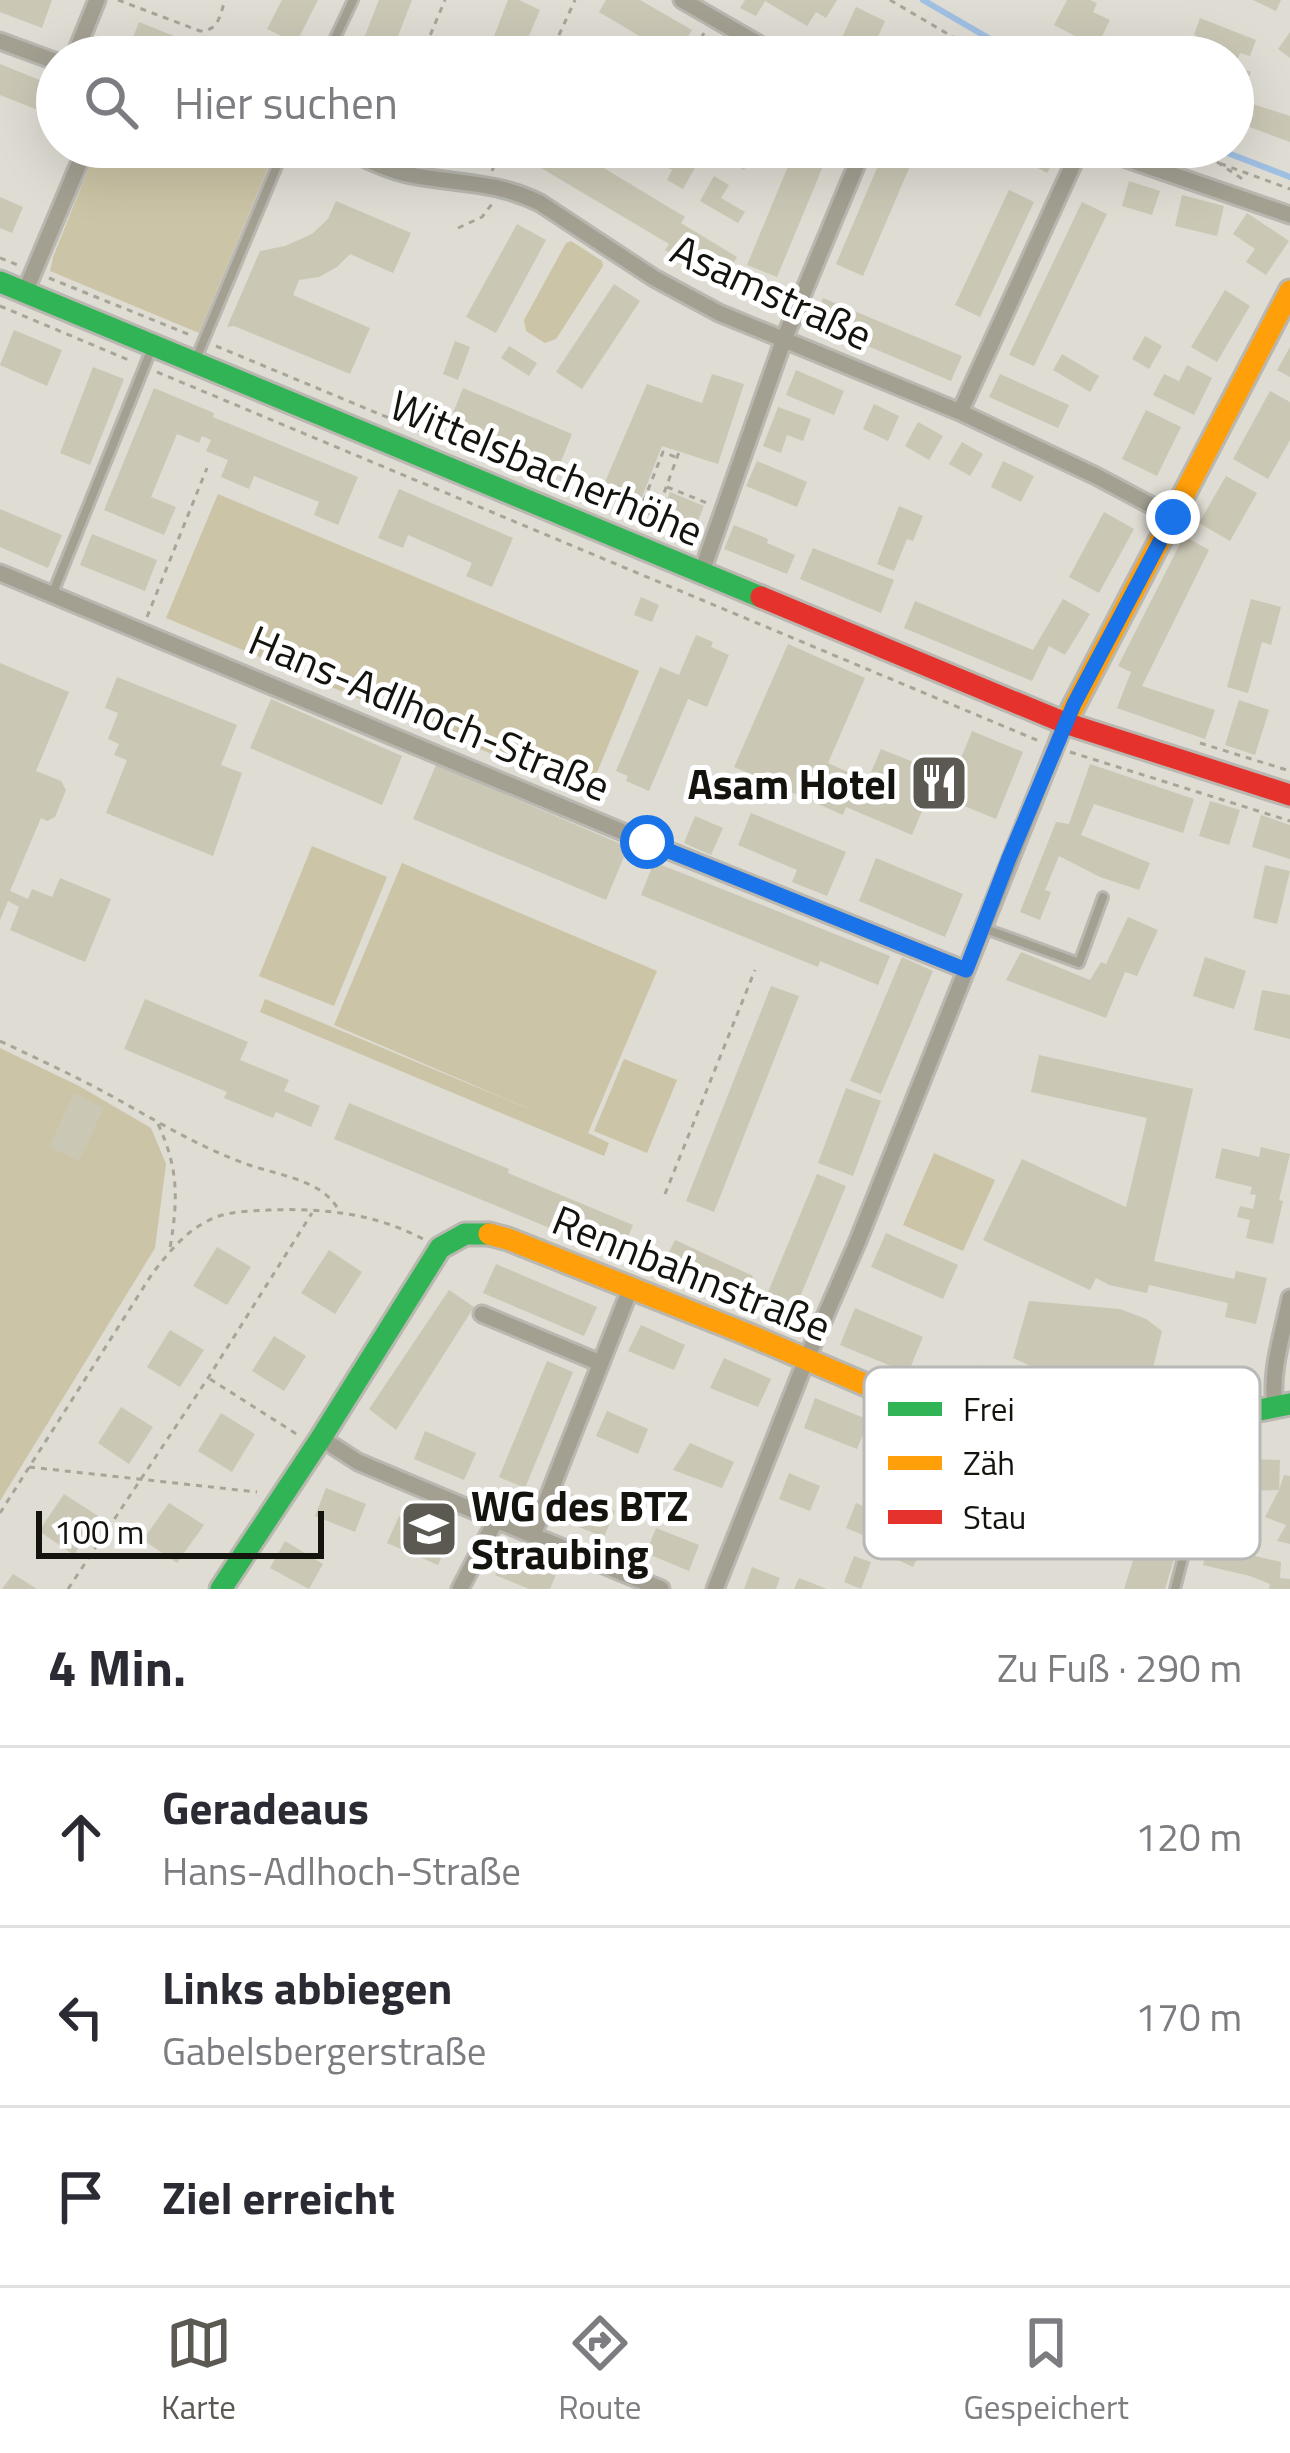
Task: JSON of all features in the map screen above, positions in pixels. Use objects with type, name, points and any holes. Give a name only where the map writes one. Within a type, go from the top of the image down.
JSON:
[{"type":"street","points":[[82,36],[97,0]]},
{"type":"street","points":[[682,0],[745,36]]},
{"type":"street","points":[[0,41],[36,54]]},
{"type":"street","points":[[29,282],[77,168]]},
{"type":"street","name":"Asamstraße","points":[[387,168],[496,186],[540,203],[654,278],[719,313],[960,412],[1173,517]]},
{"type":"street","points":[[701,574],[784,339],[855,168]]},
{"type":"street","points":[[960,412],[1071,168]]},
{"type":"street","points":[[1154,168],[1290,215]]},
{"type":"street","name":"Wittelsbacherhöhe","points":[[0,284],[29,282],[148,356],[194,362],[1065,723],[1290,795]]},
{"type":"street","points":[[715,1589],[1065,723],[1290,290]]},
{"type":"street","name":"Hans-Adlhoch-Straße","points":[[0,573],[966,970]]},
{"type":"street","name":"Rennbahnstraße","points":[[440,1248],[468,1232],[483,1231],[864,1385]]},
{"type":"street","points":[[221,1589],[440,1248]]},
{"type":"street","points":[[533,1535],[631,1287]]},
{"type":"street","points":[[1283,1405],[1273,1382],[1290,1298]]},
{"type":"street","points":[[482,1315],[600,1364]]},
{"type":"street","points":[[318,1442],[661,1589]]},
{"type":"street","points":[[460,1589],[496,1520]]},
{"type":"lane","points":[[336,36],[353,0]]},
{"type":"lane","points":[[194,362],[276,168]]},
{"type":"lane","points":[[52,595],[148,356]]},
{"type":"lane","points":[[982,928],[1079,963],[1103,897]]},
{"type":"lane","points":[[1174,1589],[1183,1559]]},
{"type":"path","points":[[118,0],[208,31],[217,24],[225,0]]},
{"type":"path","points":[[430,36],[445,0]]},
{"type":"path","points":[[559,36],[575,0]]},
{"type":"path","points":[[890,0],[951,36]]},
{"type":"path","points":[[702,36],[712,17]]},
{"type":"path","points":[[458,228],[482,217],[496,186],[497,168]]},
{"type":"path","points":[[1232,168],[1290,189]]},
{"type":"path","points":[[0,258],[29,282],[203,340],[710,552]]},
{"type":"path","points":[[0,306],[148,356],[1055,748],[1290,820]]},
{"type":"path","points":[[651,527],[679,455],[663,452],[640,510],[655,516]]},
{"type":"path","points":[[142,632],[208,468]]},
{"type":"path","points":[[667,487],[725,511]]},
{"type":"path","points":[[1204,744],[1290,771]]},
{"type":"path","points":[[665,1194],[755,970]]},
{"type":"path","points":[[0,1041],[220,1154],[308,1184],[332,1198],[338,1210]]},
{"type":"path","points":[[157,1122],[176,1178],[170,1250]]},
{"type":"path","points":[[0,1513],[152,1274],[170,1250],[215,1217],[338,1210],[394,1225],[440,1248]]},
{"type":"path","points":[[68,1589],[314,1211]]},
{"type":"path","points":[[208,1378],[318,1442]]},
{"type":"path","points":[[29,1467],[283,1495]]},
{"type":"shaded area","points":[[89,168],[268,168],[199,333],[50,271]]},
{"type":"shaded area","points":[[571,241],[603,266],[556,339],[545,343],[526,331],[524,320]]},
{"type":"shaded area","points":[[218,494],[639,671],[588,794],[166,618]]},
{"type":"shaded area","points":[[312,846],[387,877],[334,1006],[259,976]]},
{"type":"shaded area","points":[[402,863],[657,971],[588,1133],[609,1143],[604,1156],[260,1012],[265,999],[541,1114],[334,1025]]},
{"type":"shaded area","points":[[0,1048],[151,1128],[166,1164],[155,1248],[0,1501]]},
{"type":"shaded area","points":[[624,1059],[677,1080],[647,1153],[594,1131]]},
{"type":"shaded area","points":[[934,1153],[995,1180],[963,1251],[903,1225]]},
{"type":"building","points":[[0,0],[52,0],[42,28],[0,12]]},
{"type":"building","points":[[282,0],[318,0],[300,36],[282,36],[267,29]]},
{"type":"building","points":[[379,0],[412,0],[398,36],[365,36]]},
{"type":"building","points":[[508,0],[540,10],[529,36],[494,36]]},
{"type":"building","points":[[606,0],[640,0],[692,30],[688,36],[640,36],[599,12]]},
{"type":"building","points":[[745,0],[837,0],[826,18],[816,12],[807,26],[765,1],[756,16],[740,8]]},
{"type":"building","points":[[1067,0],[1097,3],[1093,12],[1110,20],[1102,36],[1075,36],[1054,25]]},
{"type":"building","points":[[1253,0],[1281,0],[1276,11]]},
{"type":"building","points":[[856,7],[885,21],[878,36],[843,36]]},
{"type":"building","points":[[1200,18],[1246,36],[1197,36]]},
{"type":"building","points":[[139,22],[174,36],[134,36]]},
{"type":"building","points":[[1290,32],[1290,58],[1278,49]]},
{"type":"building","points":[[0,64],[36,79],[36,109],[0,95]]},
{"type":"building","points":[[1254,104],[1290,116],[1290,142],[1254,129]]},
{"type":"building","points":[[541,168],[604,168],[685,217],[681,223],[737,257],[721,284],[665,250],[669,244]]},
{"type":"building","points":[[669,168],[695,168],[683,189],[667,180]]},
{"type":"building","points":[[787,168],[822,168],[777,277],[747,265]]},
{"type":"building","points":[[877,168],[909,168],[863,276],[836,264]]},
{"type":"building","points":[[714,176],[729,185],[721,198],[745,212],[738,223],[700,201]]},
{"type":"building","points":[[1129,181],[1160,191],[1152,215],[1122,206]]},
{"type":"building","points":[[1009,190],[1034,202],[980,317],[955,305]]},
{"type":"building","points":[[1182,195],[1224,206],[1217,236],[1175,226]]},
{"type":"building","points":[[0,197],[23,207],[12,233],[0,228]]},
{"type":"building","points":[[336,201],[411,233],[393,273],[350,254],[319,277],[299,280],[293,295],[370,328],[350,374],[227,327],[260,251],[312,234],[328,219]]},
{"type":"building","points":[[1082,202],[1107,214],[1034,366],[1009,355]]},
{"type":"building","points":[[1247,213],[1289,241],[1266,275],[1246,262],[1255,249],[1233,234]]},
{"type":"building","points":[[517,224],[546,240],[496,333],[466,317]]},
{"type":"building","points":[[614,284],[640,301],[582,389],[556,372]]},
{"type":"building","points":[[1225,290],[1250,306],[1217,362],[1191,347]]},
{"type":"building","points":[[823,298],[962,356],[951,381],[813,323]]},
{"type":"building","points":[[14,330],[62,350],[47,386],[0,365]]},
{"type":"building","points":[[1145,336],[1162,346],[1149,369],[1132,359]]},
{"type":"building","points":[[455,341],[470,347],[458,380],[443,374]]},
{"type":"building","points":[[509,346],[537,363],[529,376],[501,358]]},
{"type":"building","points":[[1290,347],[1290,377],[1277,370]]},
{"type":"building","points":[[1062,354],[1099,376],[1090,392],[1053,370]]},
{"type":"building","points":[[1187,365],[1212,378],[1194,415],[1153,395],[1164,374],[1179,381]]},
{"type":"building","points":[[93,367],[124,379],[90,465],[60,453]]},
{"type":"building","points":[[796,370],[844,391],[834,415],[786,395]]},
{"type":"building","points":[[712,374],[744,384],[718,464],[662,446],[642,497],[605,482],[647,384],[702,403]]},
{"type":"building","points":[[1000,374],[1069,405],[1058,428],[989,397]]},
{"type":"building","points":[[154,388],[358,477],[338,525],[314,515],[319,502],[254,476],[249,489],[221,477],[228,460],[206,451],[211,440],[202,436],[199,443],[177,434],[151,497],[176,507],[164,535],[104,510]]},
{"type":"building","points":[[463,388],[572,434],[560,464],[451,418]]},
{"type":"building","points":[[1270,391],[1290,402],[1290,440],[1268,479],[1233,459]]},
{"type":"building","points":[[874,404],[899,416],[888,441],[863,429]]},
{"type":"building","points":[[778,407],[811,419],[803,441],[787,435],[781,453],[763,446]]},
{"type":"building","points":[[1146,410],[1181,427],[1157,476],[1122,459]]},
{"type":"building","points":[[918,422],[943,436],[929,460],[905,446]]},
{"type":"building","points":[[962,442],[983,454],[970,476],[949,464]]},
{"type":"building","points":[[757,461],[807,482],[797,507],[746,486]]},
{"type":"building","points":[[1003,461],[1034,476],[1021,502],[991,487]]},
{"type":"building","points":[[1226,476],[1257,493],[1230,541],[1199,523]]},
{"type":"building","points":[[399,489],[513,538],[492,587],[466,576],[472,563],[408,535],[403,548],[378,538]]},
{"type":"building","points":[[670,492],[704,506],[697,523],[663,510]]},
{"type":"building","points":[[899,506],[923,516],[894,571],[877,564]]},
{"type":"building","points":[[0,509],[62,535],[48,568],[0,547]]},
{"type":"building","points":[[1104,512],[1134,529],[1099,593],[1069,577]]},
{"type":"building","points":[[734,525],[795,555],[787,574],[724,549]]},
{"type":"building","points":[[92,534],[157,560],[145,591],[80,565]]},
{"type":"building","points":[[1184,536],[1209,550],[1142,686],[1215,710],[1205,739],[1117,708],[1131,672],[1118,666]]},
{"type":"building","points":[[813,548],[894,580],[881,613],[800,579]]},
{"type":"building","points":[[641,597],[659,605],[652,622],[634,615]]},
{"type":"building","points":[[1063,599],[1090,614],[1065,655],[1049,646],[1032,681],[904,628],[915,601],[1033,650]]},
{"type":"building","points":[[1251,599],[1281,607],[1271,645],[1262,642],[1248,693],[1227,687]]},
{"type":"building","points":[[696,635],[729,655],[707,707],[688,699],[649,791],[616,771],[660,667],[679,675]]},
{"type":"building","points":[[788,644],[865,678],[828,763],[859,777],[854,788],[863,791],[881,749],[953,778],[972,731],[1023,752],[996,819],[930,792],[912,835],[846,807],[843,815],[734,767]]},
{"type":"building","points":[[0,663],[69,692],[36,771],[61,781],[66,790],[55,817],[41,818],[10,891],[28,899],[32,889],[52,897],[60,878],[111,899],[85,962],[10,930],[19,907],[8,901],[0,920]]},
{"type":"building","points":[[117,677],[237,725],[221,765],[242,773],[213,856],[106,813],[127,760],[114,755],[119,744],[108,739],[118,713],[105,708]]},
{"type":"building","points":[[271,699],[402,756],[382,805],[250,748]]},
{"type":"building","points":[[1239,700],[1269,710],[1255,755],[1225,745]]},
{"type":"building","points":[[1090,764],[1194,799],[1183,833],[1094,804],[1081,835],[1150,863],[1139,890],[1059,856],[1045,890],[1051,892],[1040,920],[1020,912],[1056,822],[1069,824]]},
{"type":"building","points":[[436,765],[628,847],[606,900],[413,819]]},
{"type":"building","points":[[1210,801],[1240,810],[1229,845],[1199,836]]},
{"type":"building","points":[[751,813],[846,852],[827,896],[792,882],[797,870],[738,845]]},
{"type":"building","points":[[1261,815],[1290,825],[1290,859],[1252,847]]},
{"type":"building","points":[[695,816],[723,828],[711,855],[684,843]]},
{"type":"building","points":[[876,858],[963,894],[945,937],[859,901]]},
{"type":"building","points":[[654,862],[890,956],[878,985],[820,961],[818,967],[641,895]]},
{"type":"building","points":[[1265,865],[1290,871],[1277,924],[1253,918]]},
{"type":"building","points":[[1128,917],[1158,930],[1137,976],[1125,972],[1106,1018],[1006,980],[1021,952],[1090,980],[1101,962],[1106,964]]},
{"type":"building","points":[[902,957],[933,971],[881,1094],[850,1081]]},
{"type":"building","points":[[1205,957],[1246,971],[1234,1009],[1193,996]]},
{"type":"building","points":[[771,986],[799,996],[714,1212],[686,1201]]},
{"type":"building","points":[[1262,990],[1290,995],[1290,1039],[1254,1030]]},
{"type":"building","points":[[145,999],[248,1042],[240,1060],[289,1080],[284,1091],[320,1106],[311,1127],[224,1098],[227,1092],[124,1049]]},
{"type":"building","points":[[1039,1055],[1193,1089],[1154,1261],[1234,1279],[1236,1271],[1267,1278],[1256,1324],[1225,1317],[1228,1303],[1149,1285],[1147,1293],[1096,1278],[1090,1290],[983,1240],[1022,1159],[1126,1207],[1147,1118],[1031,1092]]},
{"type":"building","points":[[846,1088],[881,1101],[853,1176],[818,1163]]},
{"type":"building","points":[[74,1093],[104,1108],[79,1161],[49,1147]]},
{"type":"building","points":[[349,1103],[633,1225],[620,1257],[334,1139]]},
{"type":"building","points":[[1261,1147],[1290,1154],[1273,1244],[1246,1238],[1250,1220],[1237,1217],[1240,1206],[1253,1209],[1256,1195],[1250,1194],[1252,1187],[1215,1178],[1222,1148],[1259,1157]]},
{"type":"building","points":[[817,1174],[846,1186],[790,1321],[761,1309]]},
{"type":"building","points":[[886,1233],[958,1265],[943,1299],[871,1267]]},
{"type":"building","points":[[675,1240],[753,1276],[738,1308],[660,1270]]},
{"type":"building","points":[[217,1247],[251,1267],[227,1305],[193,1286]]},
{"type":"building","points":[[329,1250],[362,1272],[335,1314],[301,1293]]},
{"type":"building","points":[[496,1264],[597,1307],[584,1336],[483,1293]]},
{"type":"building","points":[[449,1290],[474,1307],[396,1430],[369,1409]]},
{"type":"building","points":[[1029,1301],[1120,1309],[1162,1331],[1153,1367],[1033,1367],[1013,1358]]},
{"type":"building","points":[[855,1308],[923,1337],[910,1367],[893,1367],[840,1345]]},
{"type":"building","points":[[641,1325],[685,1345],[674,1370],[628,1351]]},
{"type":"building","points":[[170,1330],[204,1350],[180,1387],[147,1367]]},
{"type":"building","points":[[274,1336],[306,1356],[284,1391],[252,1371]]},
{"type":"building","points":[[724,1358],[771,1379],[758,1407],[710,1388]]},
{"type":"building","points":[[547,1361],[573,1372],[525,1488],[499,1477]]},
{"type":"building","points":[[815,1398],[864,1418],[857,1449],[804,1428]]},
{"type":"building","points":[[121,1407],[153,1427],[129,1464],[98,1443]]},
{"type":"building","points":[[607,1411],[648,1429],[638,1454],[596,1436]]},
{"type":"building","points":[[221,1413],[255,1434],[232,1472],[198,1451]]},
{"type":"building","points":[[425,1431],[476,1453],[464,1480],[414,1459]]},
{"type":"building","points":[[690,1443],[734,1462],[722,1488],[673,1470]]},
{"type":"building","points":[[1260,1459],[1280,1460],[1279,1490],[1260,1490]]},
{"type":"building","points":[[789,1473],[820,1486],[810,1511],[779,1499]]},
{"type":"building","points":[[1284,1475],[1290,1476],[1290,1544],[1277,1541],[1286,1525],[1265,1517]]},
{"type":"building","points":[[326,1488],[366,1504],[355,1532],[315,1516]]},
{"type":"building","points":[[64,1494],[98,1516],[74,1555],[39,1531]]},
{"type":"building","points":[[572,1494],[615,1511],[604,1537],[561,1520]]},
{"type":"building","points":[[169,1503],[204,1525],[177,1563],[143,1540]]},
{"type":"building","points":[[856,1503],[864,1506],[864,1536],[846,1528]]},
{"type":"building","points":[[399,1516],[449,1538],[438,1565],[387,1543]]},
{"type":"building","points":[[656,1528],[699,1545],[689,1571],[646,1553]]},
{"type":"building","points":[[285,1541],[323,1564],[309,1589],[270,1568]]},
{"type":"building","points":[[507,1546],[559,1567],[550,1589],[529,1589],[495,1575]]},
{"type":"building","points":[[854,1556],[871,1562],[861,1589],[844,1582]]},
{"type":"building","points":[[1260,1557],[1281,1562],[1280,1578],[1290,1579],[1290,1589],[1269,1589],[1270,1584],[1250,1576],[1203,1565],[1204,1559]]},
{"type":"building","points":[[1133,1559],[1174,1559],[1165,1589],[1124,1589]]},
{"type":"building","points":[[752,1567],[780,1578],[776,1589],[744,1589]]},
{"type":"building","points":[[13,1574],[37,1589],[2,1589]]},
{"type":"building","points":[[799,1578],[827,1589],[794,1589]]},
{"type":"waterway","points":[[923,0],[985,36]]},
{"type":"waterway","points":[[1254,163],[1290,177]]},
{"type":"traffic: fast","points":[[0,282],[761,597]]},
{"type":"traffic: fast","points":[[221,1589],[440,1248],[465,1234],[489,1234]]},
{"type":"traffic: fast","points":[[1260,1410],[1290,1404]]},
{"type":"traffic: slow","points":[[1065,723],[1290,291]]},
{"type":"traffic: slow","points":[[489,1234],[864,1384]]},
{"type":"traffic: jam","points":[[761,597],[1065,723],[1290,795]]},
{"type":"place","name":"Asam Hotel","points":[[939,783]]},
{"type":"place","name":"WG des BTZ Straubing","points":[[429,1529]]},
{"type":"route","points":[[647,842],[966,970],[1074,704],[1173,517]]}]
